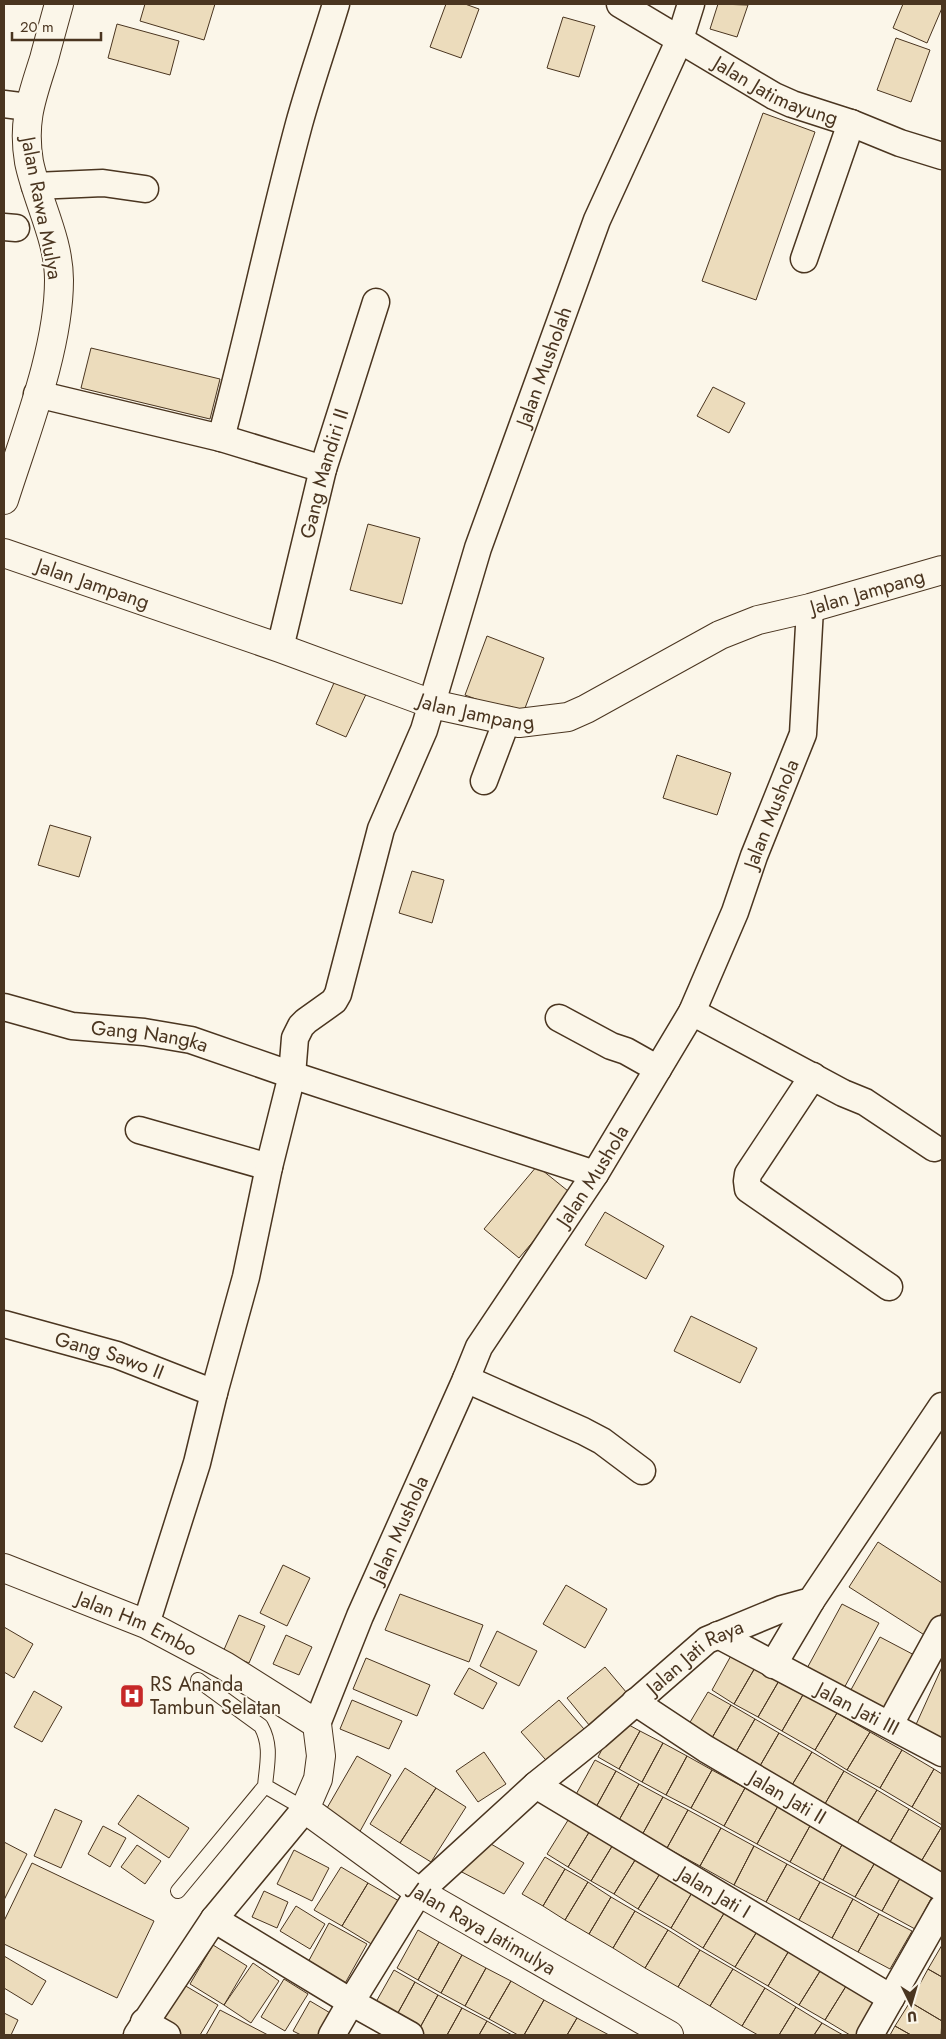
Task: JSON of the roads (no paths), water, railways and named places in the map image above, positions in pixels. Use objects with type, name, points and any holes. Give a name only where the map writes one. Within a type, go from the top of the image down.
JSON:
[{"type":"main road","name":"Jalan Rawa Mulya","points":[[4,500],[37,394],[55,326],[59,278],[55,251],[35,186],[16,106],[59,4]]},
{"type":"main road","name":"Jalan Jampang","points":[[4,554],[280,648],[432,704],[519,722],[568,717],[602,702],[720,635],[758,620],[810,608],[942,570]]},
{"type":"main road","name":"Jalan Hm Embo","points":[[4,1568],[146,1624],[225,1666],[318,1724]]},
{"type":"main road","points":[[305,1809],[318,1779],[321,1756],[318,1724]]},
{"type":"main road","name":"Jalan Raya Jatimulya","points":[[305,1809],[418,1892],[669,2035]]},
{"type":"street","points":[[221,438],[246,347],[270,234],[297,130],[336,4]]},
{"type":"street","name":"Jalan Jatimayung","points":[[620,4],[774,96],[792,104],[851,123],[900,143],[942,156]]},
{"type":"street","name":"Jalan Musholah","points":[[146,1624],[197,1463],[246,1277],[269,1167],[292,1075],[295,1038],[301,1026],[334,1001],[338,994],[381,829],[424,730],[478,548],[597,220],[680,39],[691,4]]},
{"type":"street","points":[[804,259],[851,123]]},
{"type":"street","points":[[35,186],[103,183],[145,189]]},
{"type":"street","name":"Gang Mandiri II","points":[[280,648],[323,469],[376,302]]},
{"type":"street","points":[[37,394],[221,438],[323,469]]},
{"type":"street","name":"Jalan Mushola","points":[[318,1724],[360,1616],[479,1347],[595,1174],[692,1012],[735,912],[754,856],[803,734],[810,608]]},
{"type":"street","points":[[484,781],[507,720]]},
{"type":"street","name":"Gang Nangka","points":[[4,1007],[72,1026],[144,1032],[190,1040],[595,1174]]},
{"type":"street","points":[[692,1012],[843,1093],[865,1102],[934,1148]]},
{"type":"street","points":[[559,1018],[658,1069]]},
{"type":"street","points":[[813,1076],[748,1174],[746,1181],[748,1189],[889,1287]]},
{"type":"street","points":[[139,1130],[269,1167]]},
{"type":"street","name":"Gang Sawo II","points":[[4,1324],[117,1355],[214,1393]]},
{"type":"street","points":[[466,1379],[583,1431],[602,1442],[642,1471]]},
{"type":"street","points":[[773,1665],[811,1601],[942,1406]]},
{"type":"street","name":"Jalan Jati Raya","points":[[332,2035],[418,1892],[536,1785],[707,1640],[782,1609],[811,1601]]},
{"type":"street","points":[[890,1724],[942,1629]]},
{"type":"street","name":"Jalan Jati III","points":[[718,1635],[942,1753]]},
{"type":"street","name":"Jalan Jati II","points":[[635,1702],[706,1749],[942,1888]]},
{"type":"street","name":"Jalan Jati I","points":[[536,1785],[892,1998]]},
{"type":"street","points":[[167,2035],[141,2029],[214,1919],[305,1809]]},
{"type":"street","points":[[870,2035],[942,1908]]},
{"type":"street","points":[[214,1919],[351,2002],[410,2035]]},
{"type":"lane","points":[[178,1891],[265,1786],[269,1748],[267,1736],[261,1726],[198,1680]]},
{"type":"lane","points":[[265,1786],[305,1809]]},
{"type":"place","name":"RS Ananda Tambun Selatan","points":[[132,1696]]}]
